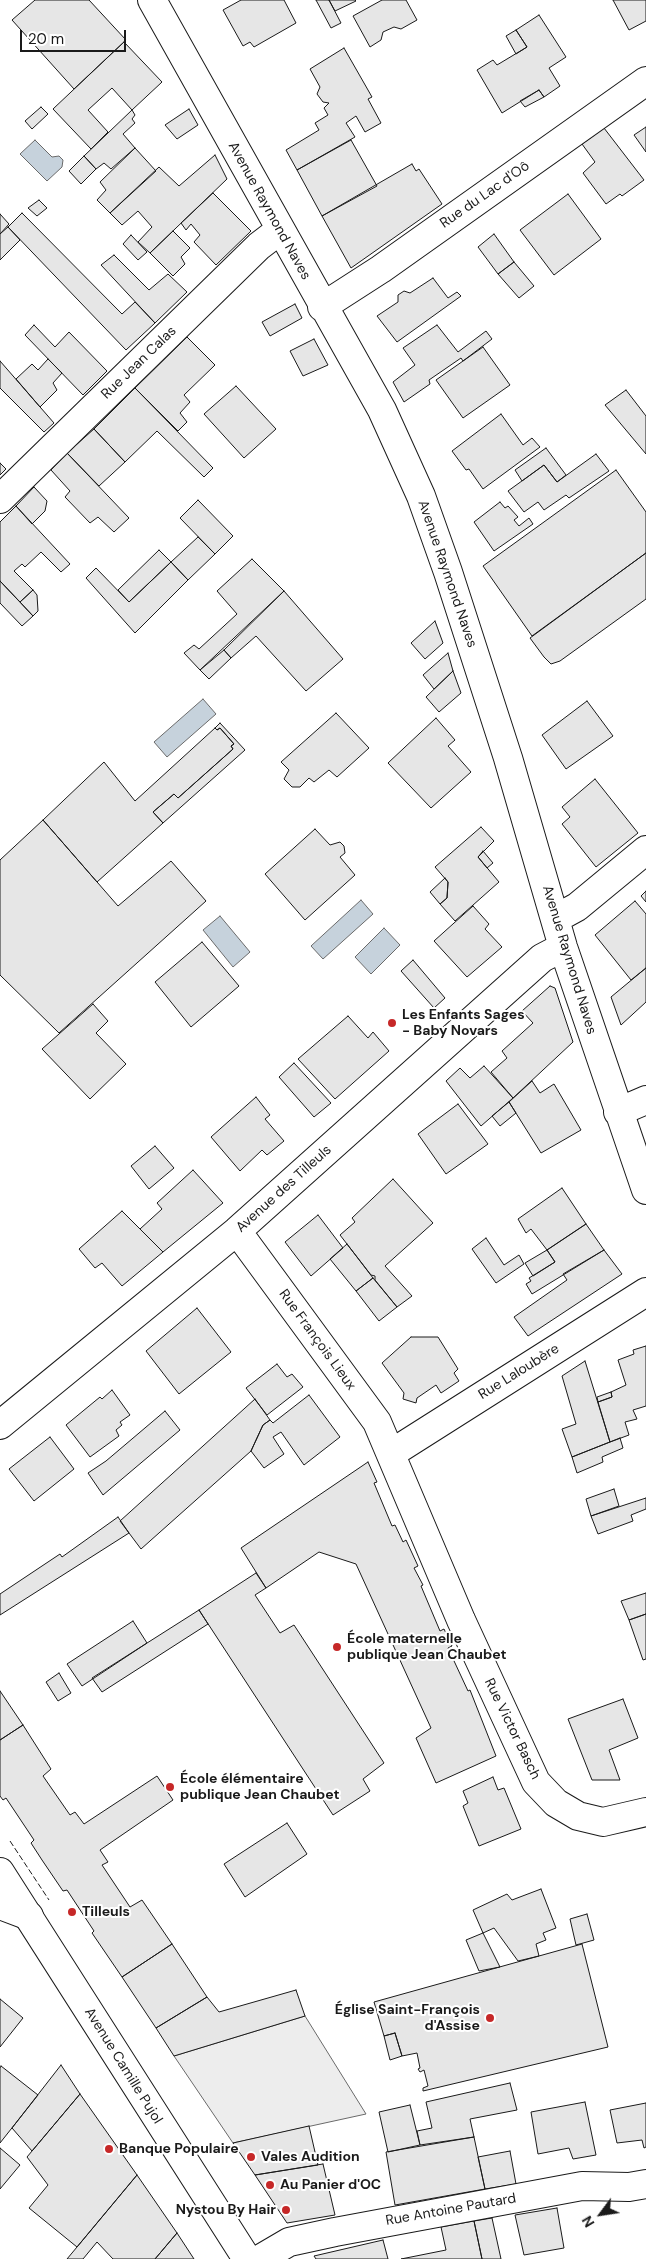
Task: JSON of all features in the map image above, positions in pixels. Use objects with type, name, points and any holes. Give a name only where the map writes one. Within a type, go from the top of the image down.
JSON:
[{"type":"street","name":"Avenue Raymond Naves","points":[[152,0],[322,307],[382,410],[421,496],[448,572],[508,758],[563,947],[646,1190]]},
{"type":"street","name":"Rue du Lac d'Oô","points":[[322,307],[382,269],[646,81]]},
{"type":"street","name":"Rue Jean Calas","points":[[0,499],[259,246],[280,230]]},
{"type":"street","points":[[555,919],[577,907],[646,850]]},
{"type":"street","name":"Avenue des Tilleuls","points":[[0,1425],[237,1231],[542,958],[563,947]]},
{"type":"street","points":[[618,1112],[646,1100]]},
{"type":"street","name":"Rue François Lieux","points":[[237,1231],[378,1422],[392,1453]]},
{"type":"street","name":"Rue Laloubère","points":[[392,1453],[646,1292]]},
{"type":"street","name":"Rue Victor Basch","points":[[392,1453],[461,1620],[536,1782],[556,1803],[578,1816],[603,1822],[646,1812]]},
{"type":"street","name":"Avenue Camille Pujol","points":[[0,1872],[247,2259]]},
{"type":"street","points":[[0,1905],[29,1916]]},
{"type":"street","name":"Rue Antoine Pautard","points":[[260,2259],[289,2242],[335,2232],[582,2186],[629,2187],[646,2184]]},
{"type":"shaded area","points":[[35,140],[52,157],[59,156],[63,160],[62,167],[47,181],[20,154]]},
{"type":"shaded area","points":[[203,699],[216,714],[167,757],[154,742]]},
{"type":"shaded area","points":[[361,900],[373,914],[323,959],[311,946]]},
{"type":"shaded area","points":[[220,916],[250,952],[233,967],[203,930]]},
{"type":"shaded area","points":[[384,928],[400,945],[371,974],[355,957]]},
{"type":"shaded area","points":[[305,2016],[366,2114],[233,2143],[174,2056]]},
{"type":"building","points":[[35,0],[89,0],[126,40],[74,89],[12,20]]},
{"type":"building","points":[[241,0],[284,0],[296,23],[254,47],[250,42],[243,46],[223,10]]},
{"type":"building","points":[[316,0],[329,0],[341,23],[331,28]]},
{"type":"building","points":[[329,0],[355,0],[356,1],[335,11]]},
{"type":"building","points":[[382,0],[406,0],[417,20],[401,29],[394,27],[383,32],[381,40],[370,47],[353,16]]},
{"type":"building","points":[[613,0],[646,0],[646,21],[629,30]]},
{"type":"building","points":[[539,15],[566,57],[549,68],[560,86],[544,97],[539,90],[502,113],[477,70],[493,60],[497,65],[527,47],[516,30]]},
{"type":"building","points":[[516,30],[527,47],[516,54],[506,36]]},
{"type":"building","points":[[124,42],[162,82],[132,110],[112,88],[88,110],[108,132],[91,149],[53,109]]},
{"type":"building","points":[[344,48],[372,97],[368,99],[381,123],[365,132],[356,116],[346,123],[355,137],[297,170],[286,150],[319,130],[315,123],[328,115],[324,108],[329,103],[323,102],[317,94],[320,87],[310,69]]},
{"type":"building","points":[[539,90],[544,97],[525,107],[520,101]]},
{"type":"building","points":[[41,107],[48,114],[32,129],[25,121]]},
{"type":"building","points":[[189,109],[198,125],[177,139],[165,125]]},
{"type":"building","points":[[132,110],[135,115],[132,119],[135,123],[123,134],[135,148],[111,169],[104,163],[96,169],[84,156]]},
{"type":"building","points":[[646,127],[646,152],[634,135]]},
{"type":"building","points":[[604,128],[644,180],[622,196],[620,194],[606,204],[583,173],[595,162],[582,144]]},
{"type":"building","points":[[351,140],[377,186],[322,216],[297,170]]},
{"type":"building","points":[[135,148],[156,171],[110,213],[97,200],[106,190],[100,182]]},
{"type":"building","points":[[215,155],[227,179],[150,253],[138,242],[152,227],[138,211],[122,225],[110,213],[159,167],[179,186]]},
{"type":"building","points":[[84,156],[96,169],[81,184],[69,171]]},
{"type":"building","points":[[412,164],[416,171],[419,169],[442,204],[351,268],[322,216]]},
{"type":"building","points":[[213,193],[251,231],[216,265],[194,242],[200,235],[191,224],[186,230],[181,223]]},
{"type":"building","points":[[568,194],[601,239],[554,275],[520,230]]},
{"type":"building","points":[[39,200],[47,208],[37,216],[28,208]]},
{"type":"building","points":[[22,213],[122,314],[135,302],[155,323],[126,350],[8,227]]},
{"type":"building","points":[[0,214],[9,224],[0,234]]},
{"type":"building","points":[[8,227],[20,240],[0,260],[0,234]]},
{"type":"building","points":[[173,231],[190,248],[181,257],[185,264],[173,276],[150,253]]},
{"type":"building","points":[[494,234],[514,262],[498,274],[478,247]]},
{"type":"building","points":[[131,235],[147,252],[138,260],[123,244]]},
{"type":"building","points":[[114,255],[149,290],[168,274],[187,292],[155,323],[101,265]]},
{"type":"building","points":[[514,262],[534,286],[519,298],[498,274]]},
{"type":"building","points":[[433,278],[448,298],[457,292],[461,296],[397,342],[377,316],[398,302],[398,295],[404,291],[410,293]]},
{"type":"building","points":[[295,304],[302,318],[270,336],[262,322]]},
{"type":"building","points":[[34,325],[55,347],[69,332],[107,371],[83,395],[25,335]]},
{"type":"building","points":[[437,325],[458,352],[486,331],[492,339],[463,361],[461,358],[429,380],[430,384],[404,402],[393,382],[415,365],[403,348]]},
{"type":"building","points":[[187,337],[215,365],[184,395],[190,402],[180,413],[187,422],[178,431],[135,388]]},
{"type":"building","points":[[314,339],[328,365],[303,376],[290,351]]},
{"type":"building","points":[[483,347],[510,385],[463,418],[436,380]]},
{"type":"building","points":[[48,359],[62,373],[53,383],[57,390],[40,407],[16,379],[32,364],[38,370]]},
{"type":"building","points":[[0,361],[54,423],[44,432],[0,388]]},
{"type":"building","points":[[236,386],[276,429],[244,458],[204,414]]},
{"type":"building","points":[[135,388],[213,468],[204,477],[157,431],[125,462],[94,429]]},
{"type":"building","points":[[626,390],[646,416],[646,454],[605,405]]},
{"type":"building","points":[[501,414],[523,445],[532,438],[540,447],[483,489],[469,469],[466,470],[452,451]]},
{"type":"building","points":[[94,429],[125,462],[99,486],[67,453]]},
{"type":"building","points":[[546,448],[566,475],[557,482],[544,465],[522,481],[515,470]]},
{"type":"building","points":[[67,453],[129,518],[114,532],[98,517],[90,523],[65,497],[70,491],[51,470]]},
{"type":"building","points":[[596,454],[609,471],[569,498],[566,495],[544,510],[538,502],[524,512],[508,491],[544,465],[557,482]]},
{"type":"building","points":[[0,463],[6,469],[0,475]]},
{"type":"building","points":[[616,470],[646,512],[646,553],[532,636],[483,566]]},
{"type":"building","points":[[34,487],[47,501],[45,511],[32,524],[16,506]]},
{"type":"building","points":[[198,500],[233,536],[215,554],[180,518]]},
{"type":"building","points":[[500,502],[505,508],[508,506],[518,517],[514,520],[519,526],[529,518],[533,524],[494,551],[474,522]]},
{"type":"building","points":[[16,506],[70,564],[61,572],[41,552],[25,567],[22,564],[14,571],[33,590],[20,602],[0,581],[0,522]]},
{"type":"building","points":[[198,537],[215,554],[188,580],[171,562]]},
{"type":"building","points":[[159,550],[171,562],[129,602],[118,590]]},
{"type":"building","points":[[646,553],[646,599],[560,661],[551,664],[530,638]]},
{"type":"building","points":[[252,559],[284,591],[200,670],[184,653],[194,645],[199,649],[237,614],[217,591]]},
{"type":"building","points":[[171,562],[188,580],[135,633],[86,578],[96,568],[129,602]]},
{"type":"building","points":[[0,581],[33,616],[22,626],[0,603]]},
{"type":"building","points":[[33,590],[37,595],[38,611],[33,616],[20,602]]},
{"type":"building","points":[[284,591],[343,659],[306,691],[256,636],[231,658],[224,650]]},
{"type":"building","points":[[435,621],[443,643],[425,659],[411,643]]},
{"type":"building","points":[[224,650],[231,658],[209,679],[200,670]]},
{"type":"building","points":[[448,653],[453,671],[434,689],[423,675]]},
{"type":"building","points":[[453,671],[461,693],[439,712],[426,697]]},
{"type":"building","points":[[587,701],[613,736],[566,769],[542,735]]},
{"type":"building","points":[[336,713],[369,748],[337,777],[329,770],[314,782],[309,778],[300,787],[292,787],[284,779],[289,770],[281,762]]},
{"type":"building","points":[[436,718],[455,740],[448,746],[471,772],[431,808],[388,763]]},
{"type":"building","points":[[220,723],[245,750],[163,823],[153,812],[174,794],[178,798],[233,749],[231,746],[234,744],[220,728],[217,730],[215,728]]},
{"type":"building","points":[[215,728],[217,730],[220,728],[234,744],[231,746],[233,749],[178,798],[174,794],[153,812],[163,823],[97,882],[43,820],[104,762],[135,801]]},
{"type":"building","points":[[595,779],[638,833],[596,867],[562,824],[570,817],[562,807]]},
{"type":"building","points":[[43,820],[118,906],[171,861],[206,901],[59,1033],[0,975],[0,860]]},
{"type":"building","points":[[481,827],[494,841],[478,857],[499,882],[455,921],[440,904],[447,898],[448,882],[435,867]]},
{"type":"building","points":[[315,829],[330,845],[340,842],[344,846],[345,853],[340,857],[355,875],[305,920],[265,874]]},
{"type":"building","points":[[483,851],[493,863],[487,868],[478,857]]},
{"type":"building","points":[[445,878],[448,882],[447,898],[440,904],[430,892]]},
{"type":"building","points":[[646,891],[646,902],[641,896]]},
{"type":"building","points":[[635,901],[646,914],[646,968],[631,980],[595,935]]},
{"type":"building","points":[[473,906],[489,924],[485,929],[502,947],[467,977],[434,941]]},
{"type":"building","points":[[202,942],[239,986],[191,1027],[155,982]]},
{"type":"building","points":[[413,960],[445,998],[434,1008],[401,971]]},
{"type":"building","points":[[646,968],[646,1002],[621,1025],[611,997]]},
{"type":"building","points":[[550,986],[555,988],[573,1042],[513,1098],[491,1072],[507,1058],[502,1051],[533,1023],[522,1011]]},
{"type":"building","points":[[93,1004],[108,1021],[96,1033],[126,1064],[90,1099],[42,1049]]},
{"type":"building","points":[[348,1016],[368,1038],[373,1032],[389,1051],[335,1099],[298,1059]]},
{"type":"building","points":[[294,1063],[331,1103],[314,1117],[279,1077]]},
{"type":"building","points":[[484,1066],[513,1098],[481,1126],[446,1081],[460,1068],[470,1078]]},
{"type":"building","points":[[532,1081],[540,1093],[554,1084],[581,1130],[541,1153],[509,1102]]},
{"type":"building","points":[[256,1097],[270,1115],[265,1119],[284,1141],[267,1155],[262,1150],[240,1171],[211,1137]]},
{"type":"building","points":[[509,1102],[516,1113],[500,1126],[492,1116]]},
{"type":"building","points":[[458,1104],[488,1144],[446,1174],[418,1134]]},
{"type":"building","points":[[155,1146],[174,1168],[149,1189],[131,1166]]},
{"type":"building","points":[[193,1170],[223,1203],[163,1252],[140,1229],[162,1209],[157,1203]]},
{"type":"building","points":[[393,1179],[433,1223],[385,1266],[412,1296],[397,1307],[375,1280],[375,1276],[371,1275],[340,1235],[355,1222],[352,1218]]},
{"type":"building","points":[[562,1188],[586,1224],[547,1250],[531,1229],[526,1233],[518,1219]]},
{"type":"building","points":[[122,1211],[163,1252],[122,1286],[102,1263],[95,1268],[79,1249]]},
{"type":"building","points":[[318,1215],[343,1248],[311,1276],[285,1242]]},
{"type":"building","points":[[586,1224],[604,1250],[532,1294],[526,1284],[531,1281],[529,1278],[555,1262],[547,1250]]},
{"type":"building","points":[[486,1238],[504,1265],[519,1255],[524,1264],[496,1283],[472,1249]]},
{"type":"building","points":[[347,1244],[373,1278],[356,1291],[330,1259]]},
{"type":"building","points":[[547,1250],[555,1262],[533,1276],[525,1263]]},
{"type":"building","points":[[604,1250],[622,1274],[528,1336],[514,1317],[567,1280],[563,1274]]},
{"type":"building","points":[[373,1278],[397,1307],[379,1321],[356,1291]]},
{"type":"building","points":[[197,1308],[231,1352],[179,1394],[146,1351]]},
{"type":"building","points":[[411,1337],[438,1337],[458,1369],[454,1373],[459,1381],[441,1393],[436,1385],[417,1398],[416,1403],[403,1399],[404,1393],[382,1363]]},
{"type":"building","points":[[646,1346],[646,1406],[633,1410],[637,1419],[625,1422],[629,1435],[610,1442],[598,1402],[612,1397],[611,1392],[626,1385],[618,1360],[634,1354],[633,1350]]},
{"type":"building","points":[[585,1361],[610,1442],[572,1457],[562,1429],[576,1424],[562,1376]]},
{"type":"building","points":[[277,1364],[287,1377],[292,1374],[303,1387],[267,1415],[246,1388]]},
{"type":"building","points":[[112,1390],[130,1415],[120,1422],[122,1425],[116,1430],[119,1436],[90,1457],[66,1425],[100,1397],[102,1399]]},
{"type":"building","points":[[611,1392],[612,1397],[598,1402],[597,1397]]},
{"type":"building","points":[[309,1395],[340,1437],[304,1465],[281,1432],[273,1437],[284,1454],[264,1468],[251,1451],[263,1425],[270,1420],[273,1423]]},
{"type":"building","points":[[255,1399],[270,1420],[263,1425],[251,1451],[141,1549],[120,1521]]},
{"type":"building","points":[[165,1411],[180,1430],[103,1495],[88,1473],[106,1461]]},
{"type":"building","points":[[50,1437],[74,1469],[34,1501],[9,1469]]},
{"type":"building","points":[[620,1438],[623,1448],[602,1457],[603,1462],[577,1473],[572,1457]]},
{"type":"building","points":[[368,1462],[377,1482],[374,1483],[392,1526],[395,1525],[403,1542],[406,1540],[418,1566],[414,1568],[423,1585],[421,1586],[440,1631],[444,1629],[452,1646],[448,1648],[468,1691],[470,1690],[496,1756],[436,1783],[416,1738],[431,1728],[356,1564],[319,1552],[266,1588],[241,1548]]},
{"type":"building","points":[[614,1489],[619,1506],[591,1516],[586,1499]]},
{"type":"building","points":[[646,1498],[646,1509],[631,1515],[633,1521],[598,1534],[591,1516]]},
{"type":"building","points":[[118,1517],[129,1533],[0,1615],[0,1594],[60,1554],[62,1557]]},
{"type":"building","points":[[256,1573],[266,1588],[255,1595],[280,1633],[294,1625],[384,1763],[363,1779],[370,1791],[333,1815],[199,1610]]},
{"type":"building","points":[[646,1593],[646,1614],[629,1620],[621,1601]]},
{"type":"building","points":[[199,1610],[208,1624],[102,1692],[92,1678]]},
{"type":"building","points":[[646,1614],[646,1659],[643,1660],[629,1620]]},
{"type":"building","points":[[133,1621],[147,1643],[82,1686],[67,1664]]},
{"type":"building","points":[[59,1673],[71,1693],[58,1701],[46,1682]]},
{"type":"building","points":[[0,1691],[23,1725],[0,1740]]},
{"type":"building","points":[[623,1699],[638,1738],[609,1750],[620,1780],[592,1780],[568,1719]]},
{"type":"building","points":[[23,1725],[51,1769],[43,1776],[70,1815],[75,1812],[84,1824],[157,1776],[173,1800],[100,1850],[108,1862],[102,1865],[130,1907],[142,1900],[172,1944],[122,1977],[92,1933],[94,1931],[67,1890],[63,1891],[42,1860],[31,1843],[34,1840],[6,1798],[3,1800],[0,1796],[0,1740]]},
{"type":"building","points":[[493,1777],[498,1790],[504,1788],[521,1829],[479,1846],[463,1806],[468,1803],[463,1791]]},
{"type":"building","points":[[287,1823],[307,1854],[245,1897],[224,1864]]},
{"type":"building","points":[[541,1889],[556,1928],[543,1933],[546,1940],[536,1944],[539,1956],[518,1961],[494,1928],[483,1933],[473,1910],[507,1894],[512,1900]]},
{"type":"building","points":[[587,1914],[594,1940],[576,1945],[570,1919]]},
{"type":"building","points":[[483,1933],[500,1967],[479,1971],[466,1940]]},
{"type":"building","points":[[172,1944],[207,1997],[156,2028],[122,1977]]},
{"type":"building","name":"Église Saint-François d'Assise","points":[[582,1944],[608,2047],[423,2091],[423,2088],[428,2086],[424,2070],[420,2072],[418,2069],[420,2068],[417,2053],[402,2056],[395,2033],[384,2036],[374,2002]]},
{"type":"building","points":[[296,1990],[305,2016],[174,2056],[156,2028],[207,1997],[219,2012]]},
{"type":"building","points":[[0,1999],[23,2018],[0,2047]]},
{"type":"building","points":[[395,2033],[402,2056],[390,2060],[384,2036]]},
{"type":"building","points":[[61,2065],[80,2094],[32,2151],[12,2128]]},
{"type":"building","points":[[1,2066],[38,2095],[0,2143],[0,2068]]},
{"type":"building","points":[[510,2083],[517,2110],[470,2119],[474,2137],[420,2145],[417,2131],[432,2128],[426,2102]]},
{"type":"building","points":[[80,2094],[137,2175],[77,2247],[29,2208],[48,2185],[27,2157]]},
{"type":"building","points":[[585,2102],[596,2155],[573,2159],[569,2148],[538,2154],[531,2112]]},
{"type":"building","points":[[646,2103],[646,2147],[644,2148],[642,2140],[617,2143],[610,2110]]},
{"type":"building","points":[[410,2105],[420,2145],[388,2152],[379,2112]]},
{"type":"building","points":[[309,2126],[318,2165],[255,2175],[233,2143]]},
{"type":"building","points":[[474,2137],[485,2189],[395,2205],[386,2152]]},
{"type":"building","points":[[0,2148],[20,2165],[0,2189]]},
{"type":"building","points":[[510,2151],[516,2184],[485,2189],[478,2157]]},
{"type":"building","points":[[323,2164],[335,2215],[287,2223],[255,2175]]},
{"type":"building","points":[[137,2175],[177,2233],[155,2259],[113,2259],[97,2242],[83,2259],[67,2259]]},
{"type":"building","points":[[557,2208],[564,2248],[524,2255],[515,2215]]},
{"type":"building","points":[[492,2218],[501,2259],[482,2259],[474,2221]]},
{"type":"building","points":[[474,2221],[482,2259],[401,2259],[446,2250],[441,2227]]},
{"type":"building","points":[[177,2233],[194,2259],[155,2259]]},
{"type":"building","points":[[383,2240],[388,2259],[316,2259],[314,2256]]},
{"type":"fence","points":[[10,1841],[49,1900]]},
{"type":"place","name":"Les Enfants Sages - Baby Novars","points":[[392,1023]]},
{"type":"place","name":"École maternelle publique Jean Chaubet","points":[[337,1647]]},
{"type":"place","name":"École élémentaire publique Jean Chaubet","points":[[170,1787]]},
{"type":"place","name":"Tilleuls","points":[[72,1912]]},
{"type":"place","name":"Église Saint-François d'Assise","points":[[490,2018]]},
{"type":"place","name":"Banque Populaire","points":[[109,2149]]},
{"type":"place","name":"Vales Audition","points":[[251,2157]]},
{"type":"place","name":"Au Panier d'OC","points":[[270,2185]]},
{"type":"place","name":"Nystou By Hair","points":[[286,2210]]}]
